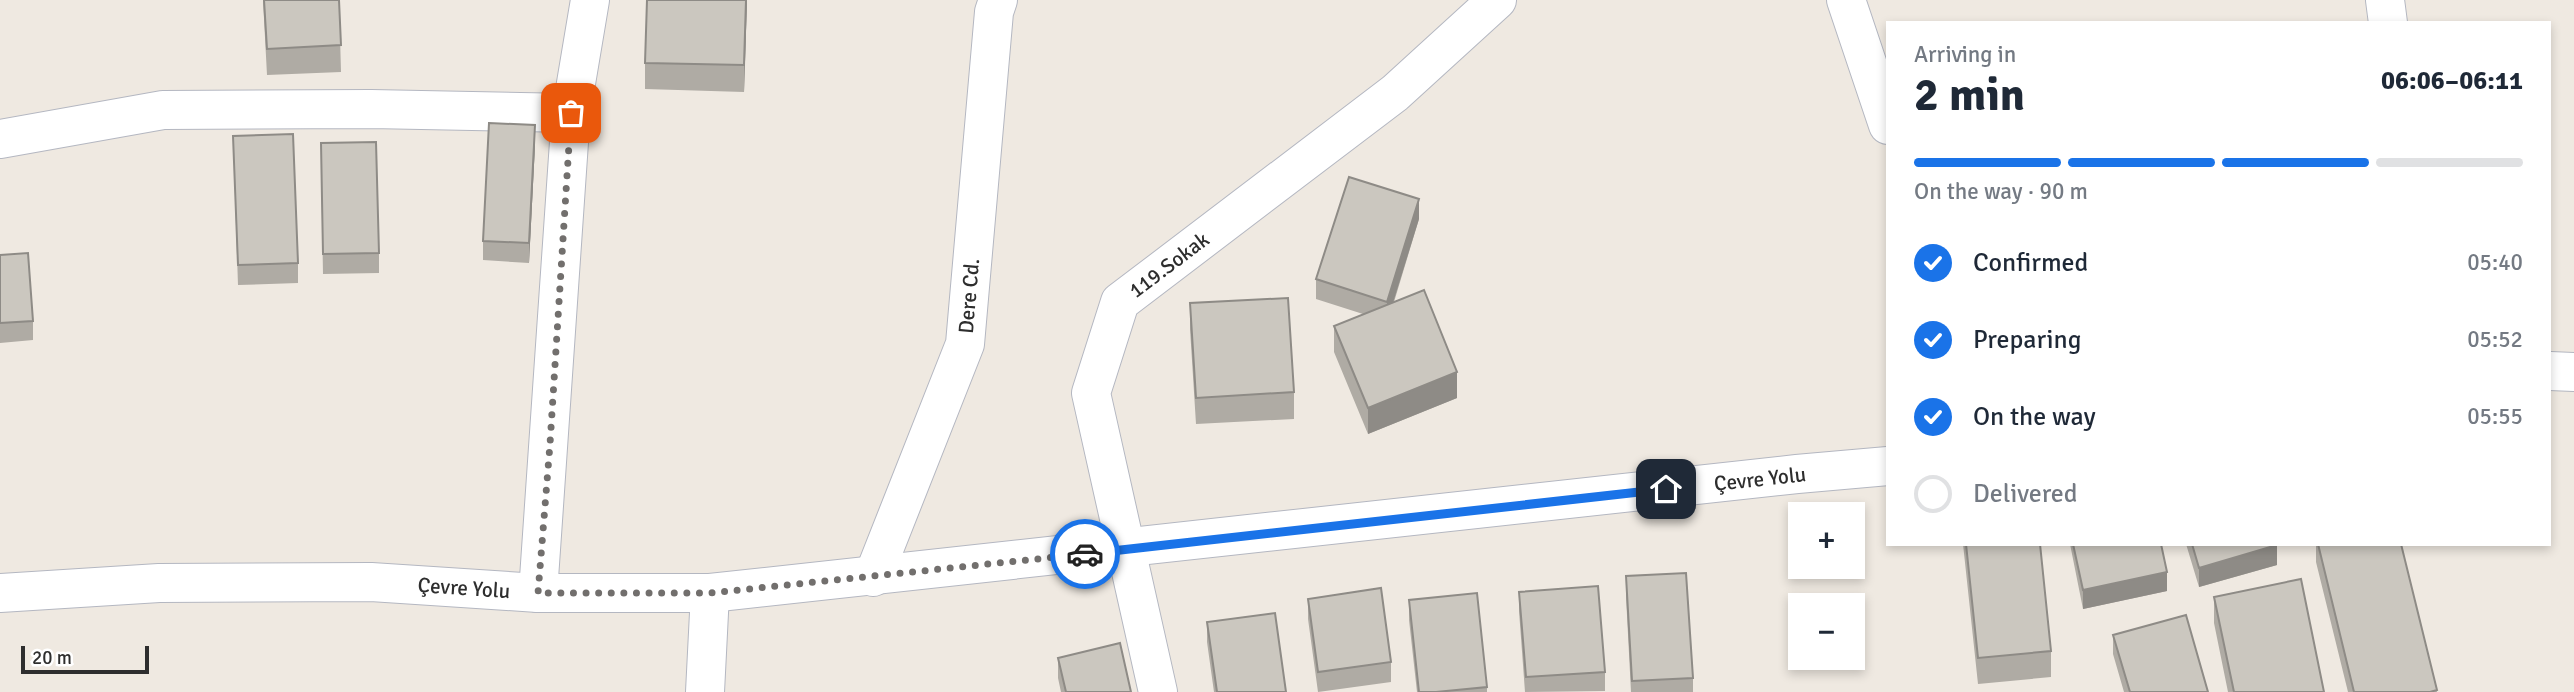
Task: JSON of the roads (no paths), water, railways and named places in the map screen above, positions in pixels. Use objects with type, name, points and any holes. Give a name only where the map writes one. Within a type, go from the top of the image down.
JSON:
[{"type":"street","points":[[538,593],[571,113],[590,0]]},
{"type":"street","name":"Dere Cd.","points":[[873,577],[965,344],[994,12],[998,0]]},
{"type":"street","name":"119.Sokak","points":[[1157,692],[1091,393],[1120,302],[1395,93],[1497,0]]},
{"type":"street","points":[[1846,0],[1886,119]]},
{"type":"street","points":[[2385,0],[2388,21]]},
{"type":"street","points":[[0,139],[163,110],[371,109],[571,113]]},
{"type":"street","points":[[2551,371],[2574,372]]},
{"type":"street","name":"Çevre Yolu","points":[[0,593],[159,583],[371,582],[538,593],[710,593],[1886,466]]},
{"type":"street","points":[[705,692],[710,593]]}]
